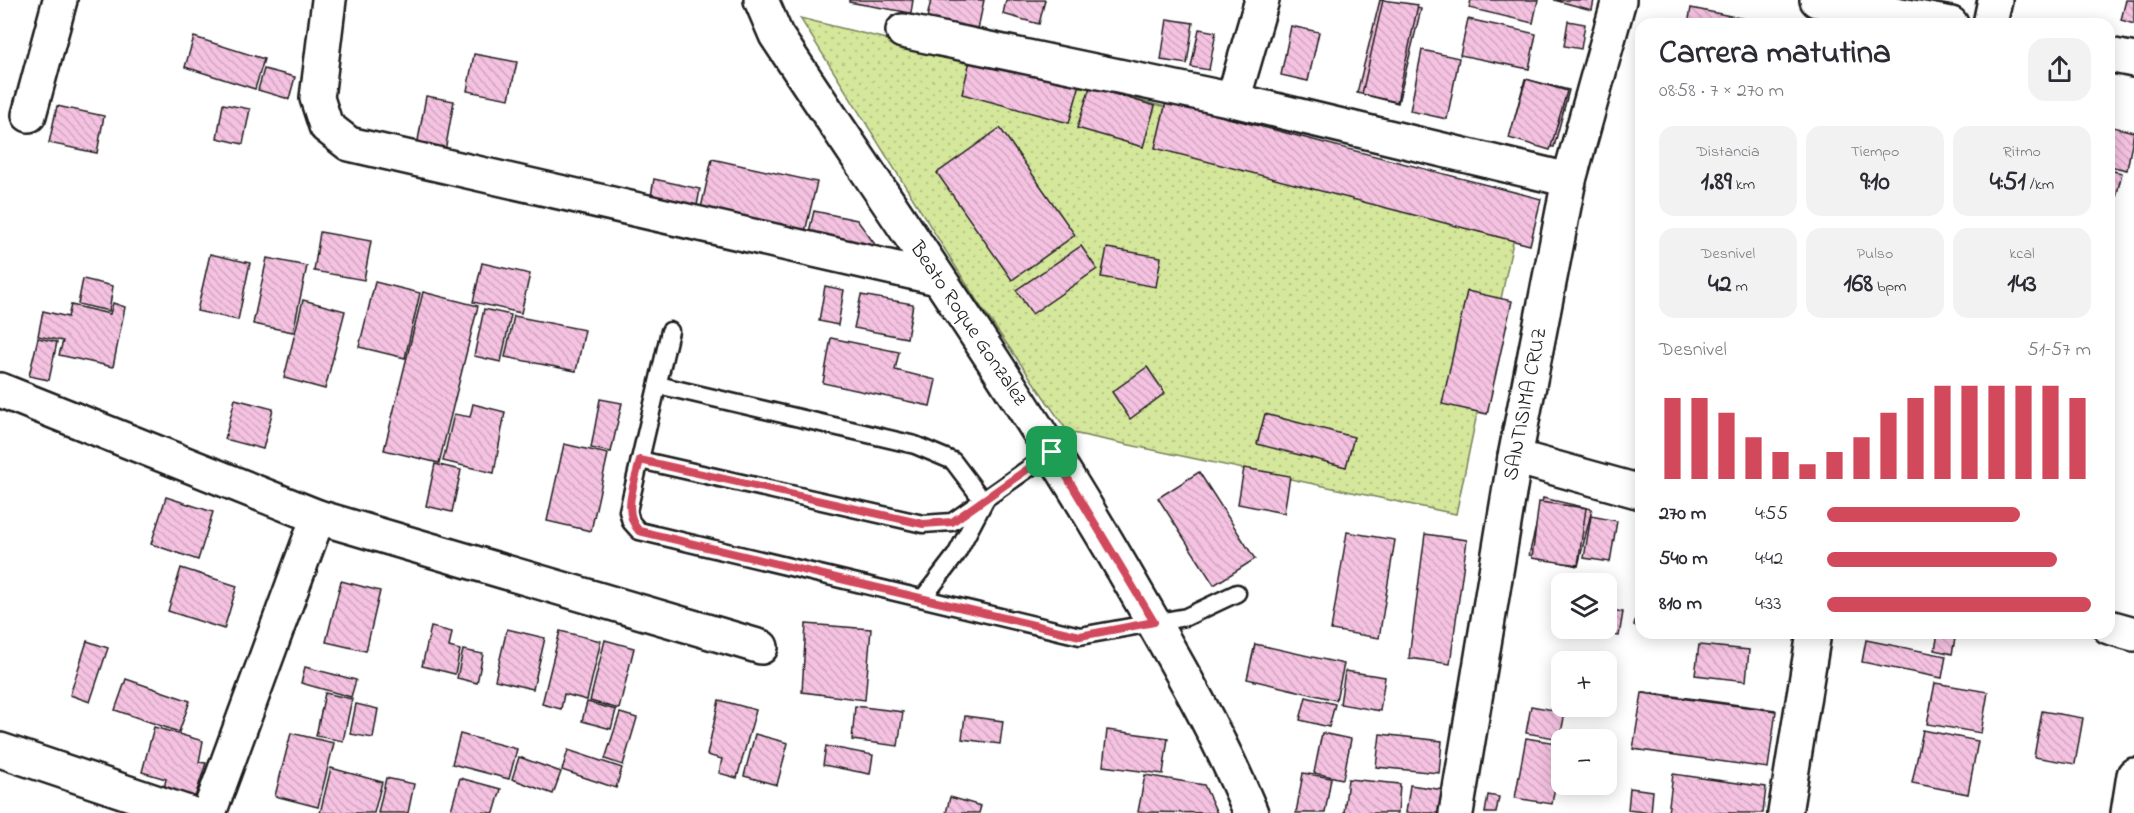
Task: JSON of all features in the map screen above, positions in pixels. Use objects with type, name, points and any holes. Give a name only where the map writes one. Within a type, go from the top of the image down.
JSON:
[{"type":"street","points":[[28,115],[60,0]]},
{"type":"street","points":[[329,0],[317,98],[326,126],[349,144],[937,278]]},
{"type":"street","name":"Beato Roque Gonzalez","points":[[761,0],[776,34],[1052,452],[1154,622],[1236,777],[1251,813]]},
{"type":"street","points":[[1233,100],[1262,0]]},
{"type":"street","name":"SANTISIMA CRUZ","points":[[1456,813],[1515,457],[1569,180],[1619,0]]},
{"type":"street","points":[[1817,0],[1918,18]]},
{"type":"street","points":[[1990,18],[1995,0]]},
{"type":"street","points":[[903,31],[1233,100],[1569,180]]},
{"type":"street","points":[[2115,56],[2134,60]]},
{"type":"street","points":[[0,390],[318,517],[761,647]]},
{"type":"street","points":[[1515,457],[1635,490]]},
{"type":"street","points":[[209,813],[318,517]]},
{"type":"street","points":[[2115,629],[2134,634]]},
{"type":"street","points":[[1785,813],[1813,639]]},
{"type":"street","points":[[0,750],[188,813]]},
{"type":"street","points":[[2128,813],[2134,775]]},
{"type":"lane","points":[[670,331],[628,511],[631,522],[639,531],[1080,636],[1186,617],[1237,593]]},
{"type":"lane","points":[[658,385],[915,445],[953,461],[984,502]]},
{"type":"lane","points":[[640,460],[923,524],[952,522],[984,502],[1052,452]]},
{"type":"lane","points":[[923,598],[957,555],[984,502]]},
{"type":"green space","points":[[800,18],[1523,194],[1456,514],[1068,432],[979,304]]},
{"type":"building","points":[[849,0],[913,0],[911,13],[849,2]]},
{"type":"building","points":[[931,0],[984,0],[978,29],[927,18]]},
{"type":"building","points":[[1006,0],[1045,0],[1039,24],[1003,14]]},
{"type":"building","points":[[1380,0],[1421,9],[1398,103],[1357,93]]},
{"type":"building","points":[[1383,0],[1418,5],[1397,102],[1362,94]]},
{"type":"building","points":[[1471,0],[1538,0],[1533,23],[1469,8]]},
{"type":"building","points":[[1554,0],[1594,0],[1592,10]]},
{"type":"building","points":[[2126,0],[2134,0],[2134,24],[2121,20]]},
{"type":"building","points":[[1691,8],[1740,18],[1689,18]]},
{"type":"building","points":[[1167,19],[1193,23],[1187,64],[1161,60]]},
{"type":"building","points":[[1468,19],[1536,34],[1529,69],[1460,55]]},
{"type":"building","points":[[1568,21],[1585,24],[1581,49],[1564,46]]},
{"type":"building","points":[[1291,26],[1319,32],[1308,81],[1281,75]]},
{"type":"building","points":[[1199,29],[1216,32],[1209,70],[1191,67]]},
{"type":"building","points":[[194,37],[264,59],[255,89],[185,67]]},
{"type":"building","points":[[973,48],[1082,77],[1069,123],[962,94]]},
{"type":"building","points":[[1422,50],[1459,58],[1447,119],[1410,111]]},
{"type":"building","points":[[474,54],[517,62],[509,99],[467,91]]},
{"type":"building","points":[[264,69],[295,77],[289,99],[258,90]]},
{"type":"building","points":[[1525,79],[1569,90],[1554,147],[1510,136]]},
{"type":"building","points":[[1526,79],[1567,91],[1550,150],[1509,138]]},
{"type":"building","points":[[1090,87],[1155,106],[1143,147],[1077,128]]},
{"type":"building","points":[[426,96],[454,101],[445,151],[417,146]]},
{"type":"building","points":[[1166,102],[1541,199],[1530,245],[1155,148]]},
{"type":"building","points":[[223,104],[250,109],[243,144],[217,138]]},
{"type":"building","points":[[57,106],[104,116],[97,153],[49,143]]},
{"type":"building","points":[[2115,127],[2134,132],[2127,170],[2115,167]]},
{"type":"building","points":[[1000,128],[1075,235],[1012,280],[937,173]]},
{"type":"building","points":[[712,159],[817,182],[805,232],[701,208]]},
{"type":"building","points":[[2115,171],[2122,173],[2115,202]]},
{"type":"building","points":[[654,179],[700,189],[697,206],[651,196]]},
{"type":"building","points":[[814,211],[857,220],[877,247],[809,232]]},
{"type":"building","points":[[320,232],[371,241],[364,280],[314,271]]},
{"type":"building","points":[[1081,246],[1097,269],[1032,314],[1016,290]]},
{"type":"building","points":[[1107,248],[1161,257],[1156,287],[1101,277]]},
{"type":"building","points":[[210,254],[250,263],[238,320],[197,311]]},
{"type":"building","points":[[267,258],[307,266],[293,332],[253,324]]},
{"type":"building","points":[[482,263],[530,274],[521,313],[473,302]]},
{"type":"building","points":[[83,279],[113,286],[109,311],[78,304]]},
{"type":"building","points":[[375,282],[420,293],[405,358],[359,347]]},
{"type":"building","points":[[825,286],[844,290],[838,325],[819,321]]},
{"type":"building","points":[[1467,291],[1512,301],[1487,414],[1442,404]]},
{"type":"building","points":[[423,292],[478,306],[439,463],[384,450]]},
{"type":"building","points":[[861,295],[913,304],[907,338],[854,328]]},
{"type":"building","points":[[303,300],[345,311],[325,389],[284,378]]},
{"type":"building","points":[[113,303],[125,307],[113,367],[59,355],[63,341],[38,336],[43,311],[68,317],[71,305],[110,314]]},
{"type":"building","points":[[484,309],[511,315],[501,362],[474,356]]},
{"type":"building","points":[[514,316],[585,330],[576,371],[505,357]]},
{"type":"building","points":[[38,338],[57,342],[49,380],[29,376]]},
{"type":"building","points":[[831,338],[899,352],[895,370],[936,380],[930,406],[823,383]]},
{"type":"building","points":[[1147,367],[1165,393],[1130,419],[1112,392]]},
{"type":"building","points":[[235,399],[273,409],[263,449],[225,439]]},
{"type":"building","points":[[600,399],[622,403],[611,452],[591,448]]},
{"type":"building","points":[[473,404],[505,412],[494,473],[443,461],[454,414],[470,417]]},
{"type":"building","points":[[1265,414],[1354,437],[1346,467],[1257,444]]},
{"type":"building","points":[[564,444],[608,454],[591,531],[547,521]]},
{"type":"building","points":[[435,464],[461,470],[452,512],[426,506]]},
{"type":"building","points":[[1244,468],[1290,476],[1284,513],[1238,504]]},
{"type":"building","points":[[1199,472],[1255,559],[1214,585],[1158,498]]},
{"type":"building","points":[[166,497],[213,512],[198,560],[151,544]]},
{"type":"building","points":[[1543,498],[1592,509],[1578,566],[1529,555]]},
{"type":"building","points":[[1539,502],[1586,508],[1578,565],[1532,558]]},
{"type":"building","points":[[1591,516],[1617,521],[1610,562],[1584,558]]},
{"type":"building","points":[[1347,532],[1395,540],[1379,638],[1331,630]]},
{"type":"building","points":[[1425,534],[1467,540],[1450,664],[1409,658]]},
{"type":"building","points":[[181,568],[237,586],[224,629],[168,611]]},
{"type":"building","points":[[341,581],[380,591],[366,651],[326,642]]},
{"type":"building","points":[[1617,611],[1623,612],[1619,636],[1617,636]]},
{"type":"building","points":[[806,624],[871,629],[865,700],[802,692]]},
{"type":"building","points":[[431,627],[452,632],[449,647],[460,650],[455,674],[422,666]]},
{"type":"building","points":[[507,629],[545,638],[533,689],[495,680]]},
{"type":"building","points":[[560,631],[601,641],[587,700],[564,694],[561,709],[542,704]]},
{"type":"building","points":[[1937,639],[1955,639],[1952,654],[1935,650]]},
{"type":"building","points":[[605,640],[634,648],[619,709],[590,701]]},
{"type":"building","points":[[1866,640],[1946,656],[1942,678],[1862,662]]},
{"type":"building","points":[[87,641],[108,648],[90,702],[70,695]]},
{"type":"building","points":[[1255,644],[1344,664],[1336,700],[1247,679]]},
{"type":"building","points":[[1699,645],[1749,650],[1746,681],[1695,675]]},
{"type":"building","points":[[463,650],[483,654],[477,683],[457,678]]},
{"type":"building","points":[[305,667],[356,680],[351,697],[301,683]]},
{"type":"building","points":[[1345,671],[1385,677],[1380,711],[1340,704]]},
{"type":"building","points":[[126,679],[190,701],[179,732],[115,710]]},
{"type":"building","points":[[1935,683],[1988,692],[1981,733],[1927,724]]},
{"type":"building","points":[[1644,692],[1775,710],[1767,764],[1637,747]]},
{"type":"building","points":[[325,693],[352,699],[343,741],[316,736]]},
{"type":"building","points":[[1642,693],[1776,711],[1768,768],[1633,749]]},
{"type":"building","points":[[1306,697],[1335,704],[1329,727],[1300,720]]},
{"type":"building","points":[[719,700],[756,710],[737,778],[719,773],[722,759],[707,755]]},
{"type":"building","points":[[587,702],[616,710],[611,729],[582,721]]},
{"type":"building","points":[[356,704],[378,709],[373,738],[350,734]]},
{"type":"building","points":[[855,706],[903,712],[898,746],[852,740]]},
{"type":"building","points":[[1531,706],[1551,710],[1551,717],[1564,717],[1562,729],[1551,729],[1551,737],[1526,733]]},
{"type":"building","points":[[2042,711],[2083,718],[2075,764],[2034,757]]},
{"type":"building","points":[[620,713],[637,718],[623,765],[605,759]]},
{"type":"building","points":[[965,716],[1003,721],[1000,744],[962,739]]},
{"type":"building","points":[[154,727],[203,741],[199,762],[206,763],[195,797],[164,789],[166,779],[142,772]]},
{"type":"building","points":[[1107,730],[1168,738],[1163,774],[1103,766]]},
{"type":"building","points":[[1923,730],[1978,741],[1968,794],[1912,783]]},
{"type":"building","points":[[291,733],[334,743],[318,807],[275,796]]},
{"type":"building","points":[[1322,733],[1351,739],[1343,779],[1314,773]]},
{"type":"building","points":[[460,734],[517,749],[509,779],[452,764]]},
{"type":"building","points":[[755,734],[788,743],[777,785],[744,776]]},
{"type":"building","points":[[1380,734],[1442,741],[1439,773],[1376,767]]},
{"type":"building","points":[[1526,738],[1551,742],[1552,804],[1515,798]]},
{"type":"building","points":[[826,746],[873,755],[870,774],[823,765]]},
{"type":"building","points":[[568,750],[622,768],[616,788],[562,770]]},
{"type":"building","points":[[519,757],[561,772],[553,794],[512,779]]},
{"type":"building","points":[[331,768],[382,782],[374,813],[320,813]]},
{"type":"building","points":[[1303,773],[1331,778],[1325,813],[1296,813]]},
{"type":"building","points":[[1673,774],[1766,787],[1763,813],[1668,813]]},
{"type":"building","points":[[1145,775],[1204,785],[1217,813],[1138,812]]},
{"type":"building","points":[[386,778],[414,784],[408,813],[378,813]]},
{"type":"building","points":[[460,778],[501,789],[494,813],[451,810]]},
{"type":"building","points":[[1348,779],[1400,784],[1398,813],[1344,813]]},
{"type":"building","points":[[1410,785],[1457,792],[1454,813],[1406,813]]},
{"type":"building","points":[[1630,788],[1653,791],[1651,813],[1628,810]]},
{"type":"building","points":[[1488,795],[1499,797],[1496,813],[1485,813]]},
{"type":"building","points":[[950,797],[981,806],[979,813],[946,813]]},
{"type":"route","points":[[1052,452],[1154,622],[1080,636],[639,531],[631,522],[628,511],[640,460],[923,524],[952,522],[984,502],[1052,452]]}]
